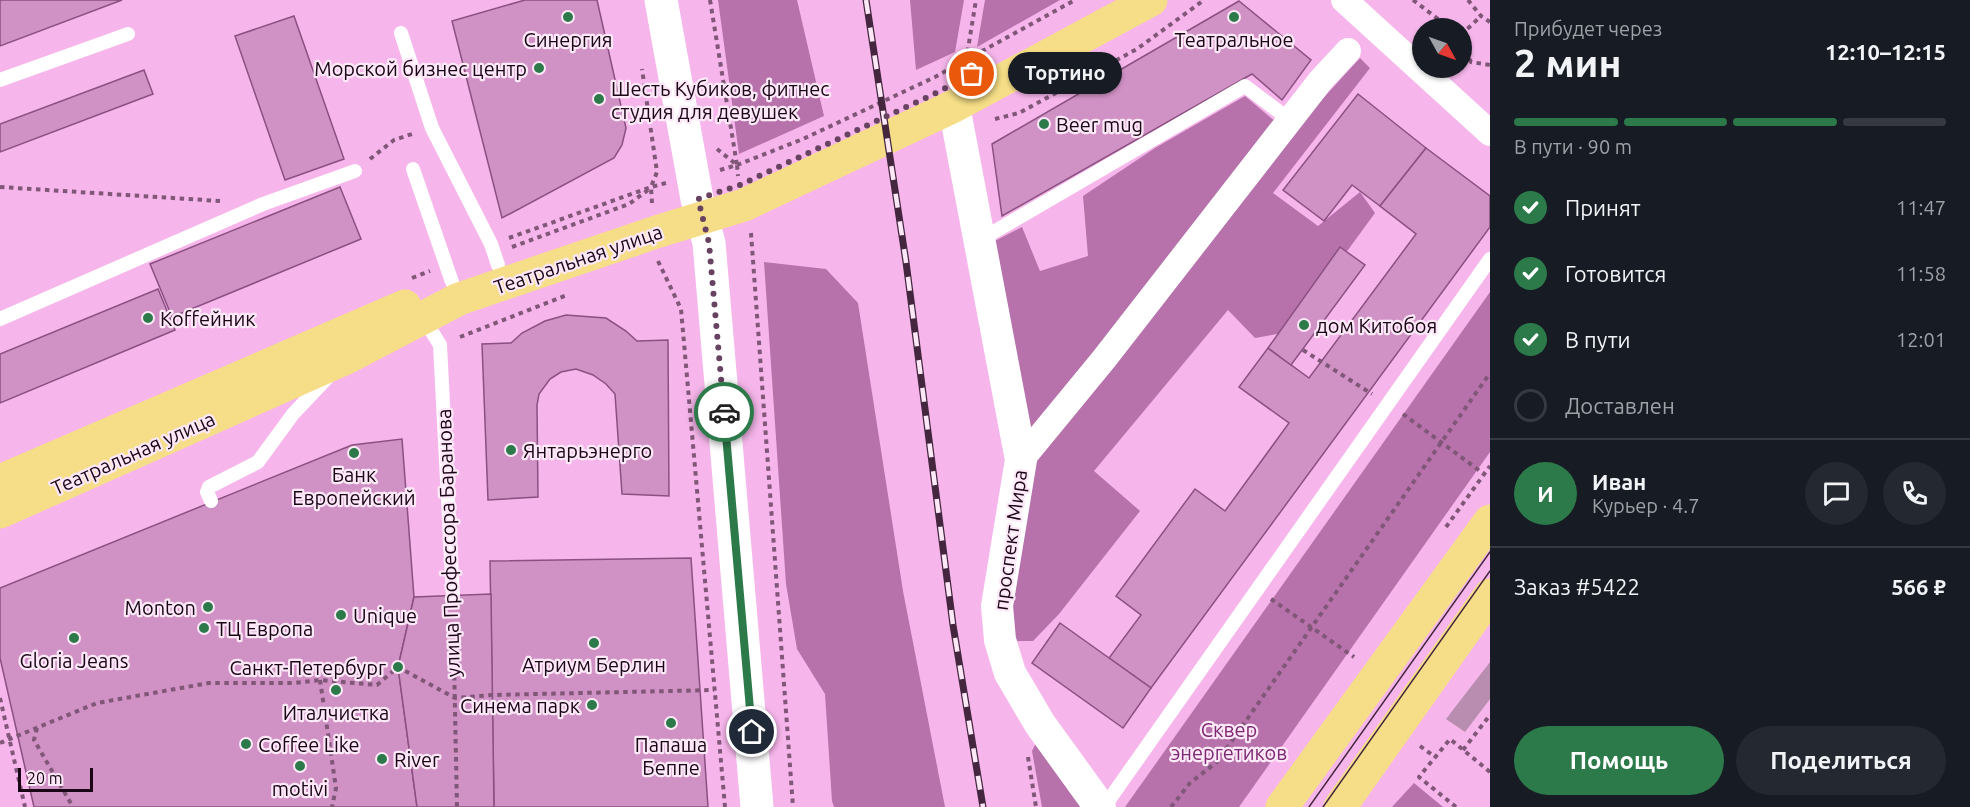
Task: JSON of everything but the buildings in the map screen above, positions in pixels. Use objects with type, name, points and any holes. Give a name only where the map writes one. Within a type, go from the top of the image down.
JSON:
[{"type":"main road","points":[[662,0],[700,208],[709,243],[758,807]]},
{"type":"main road","name":"Театральная улица","points":[[945,104],[1109,0]]},
{"type":"main road","name":"Театральная улица","points":[[0,512],[344,359],[459,299],[700,208],[740,185],[807,155],[945,104],[1151,0]]},
{"type":"main road","name":"Театральная улица","points":[[0,481],[404,306],[448,274],[494,254],[653,212],[744,205],[807,155]]},
{"type":"main road","points":[[1282,807],[1490,521]]},
{"type":"main road","points":[[1340,807],[1490,595]]},
{"type":"street","points":[[1344,0],[1490,133]]},
{"type":"street","points":[[1021,460],[1104,359],[1321,80],[1348,51]]},
{"type":"street","name":"проспект Мира","points":[[945,104],[980,240],[1021,460],[997,606],[1000,640],[1010,673],[1040,724],[1102,807]]},
{"type":"lane","points":[[401,33],[432,128],[494,254]]},
{"type":"lane","points":[[0,80],[129,34]]},
{"type":"lane","points":[[980,240],[1245,86],[1290,120]]},
{"type":"lane","points":[[413,168],[448,274]]},
{"type":"lane","points":[[0,319],[263,204],[355,171]]},
{"type":"lane","name":"проспект Мира","points":[[1102,807],[1490,259]]},
{"type":"lane","name":"улица Профессора Баранова","points":[[424,319],[440,345],[453,596]]},
{"type":"lane","points":[[211,501],[207,492],[209,487],[258,462],[293,414],[344,359]]},
{"type":"path","points":[[710,0],[737,165],[807,155],[945,104],[1018,113],[1137,49],[1204,0]]},
{"type":"path","points":[[945,104],[966,60],[976,0]]},
{"type":"path","points":[[966,60],[1076,0]]},
{"type":"path","points":[[1413,0],[1437,18]]},
{"type":"path","points":[[1468,0],[1481,16],[1490,22]]},
{"type":"path","points":[[1472,25],[1481,16]]},
{"type":"path","points":[[1472,62],[1490,65]]},
{"type":"path","points":[[494,254],[628,204],[651,188],[657,172],[642,69]]},
{"type":"path","points":[[355,171],[394,140],[432,128]]},
{"type":"path","points":[[0,187],[263,204]]},
{"type":"path","points":[[494,254],[651,188]]},
{"type":"path","points":[[744,205],[750,227],[793,807]]},
{"type":"path","points":[[406,280],[448,274]]},
{"type":"path","points":[[1171,807],[1190,783],[1217,762],[1490,373]]},
{"type":"path","points":[[1257,589],[1354,657]]},
{"type":"path","name":"улица Профессора Баранова","points":[[453,596],[457,807]]},
{"type":"path","points":[[0,743],[97,703],[209,682],[294,683],[320,680],[377,685],[398,667],[454,698],[492,695],[714,690]]},
{"type":"path","points":[[320,680],[336,788],[332,807]]},
{"type":"path","points":[[0,698],[25,807]]},
{"type":"path","points":[[1463,750],[1490,715]]},
{"type":"path","points":[[37,728],[34,740],[73,807]]},
{"type":"path","points":[[1456,807],[1419,777],[1450,739],[1490,772]]},
{"type":"path","points":[[1420,746],[1435,757]]},
{"type":"shaded area","points":[[1490,662],[1490,699],[1465,732],[1446,719]]},
{"type":"green space","points":[[718,0],[797,0],[824,116],[739,154]]},
{"type":"green space","points":[[910,0],[964,0],[955,52],[916,70]]},
{"type":"green space","points":[[985,0],[1060,0],[977,47]]},
{"type":"green space","points":[[1360,58],[1370,68],[1273,193],[1318,226],[1360,192],[1375,213],[1288,332],[1255,338],[1228,310],[1094,471],[1140,511],[1059,614],[1033,641],[1008,641],[1031,465],[1294,130]]},
{"type":"green space","points":[[1245,96],[1276,122],[1029,440],[987,245],[1022,227],[1040,271],[1088,256],[1083,196],[1155,148]]},
{"type":"green space","points":[[764,262],[826,269],[858,303],[903,591],[945,807],[834,807],[832,801],[825,694],[797,649],[786,584]]},
{"type":"green space","name":"Сквер энергетиков","points":[[1490,292],[1490,452],[1239,807],[1125,807]]},
{"type":"green space","points":[[1039,737],[1089,807],[1042,807],[1032,751]]},
{"type":"green space","points":[[1414,783],[1443,807],[1392,807]]},
{"type":"tram line","points":[[1309,807],[1490,552]]},
{"type":"tram line","points":[[1323,807],[1490,571]]},
{"type":"railway","points":[[866,0],[906,262],[953,625],[983,807]]},
{"type":"way so far","points":[[724,412],[709,243],[698,199],[740,185],[972,74]]},
{"type":"place","name":"Синергия","points":[[568,17]]},
{"type":"place","name":"Театральное","points":[[1234,17]]},
{"type":"place","name":"Морской бизнес центр","points":[[539,68]]},
{"type":"place","name":"Тортино","points":[[972,74]]},
{"type":"place","name":"Шесть Кубиков, фитнес студия для девушек","points":[[599,99]]},
{"type":"place","name":"Beer mug","points":[[1044,124]]},
{"type":"place","name":"Коffейник","points":[[148,318]]},
{"type":"place","name":"дом Китобоя","points":[[1304,325]]},
{"type":"place","name":"Янтарьэнерго","points":[[511,450]]},
{"type":"place","name":"Банк Европейский","points":[[354,453]]},
{"type":"place","name":"Monton","points":[[208,607]]},
{"type":"place","name":"Unique","points":[[341,615]]},
{"type":"place","name":"ТЦ Европа","points":[[204,628]]},
{"type":"place","name":"Gloria Jeans","points":[[74,638]]},
{"type":"place","name":"Атриум Берлин","points":[[594,643]]},
{"type":"place","name":"Санкт-Петербург","points":[[398,667]]},
{"type":"place","name":"Италчистка","points":[[336,690]]},
{"type":"place","name":"Синема парк","points":[[592,705]]},
{"type":"place","name":"Папаша Беппе","points":[[671,723]]},
{"type":"place","name":"Coffee Like","points":[[246,744]]},
{"type":"place","name":"River","points":[[382,759]]},
{"type":"place","name":"motivi","points":[[300,766]]},
{"type":"route","points":[[724,412],[752,732]]}]
